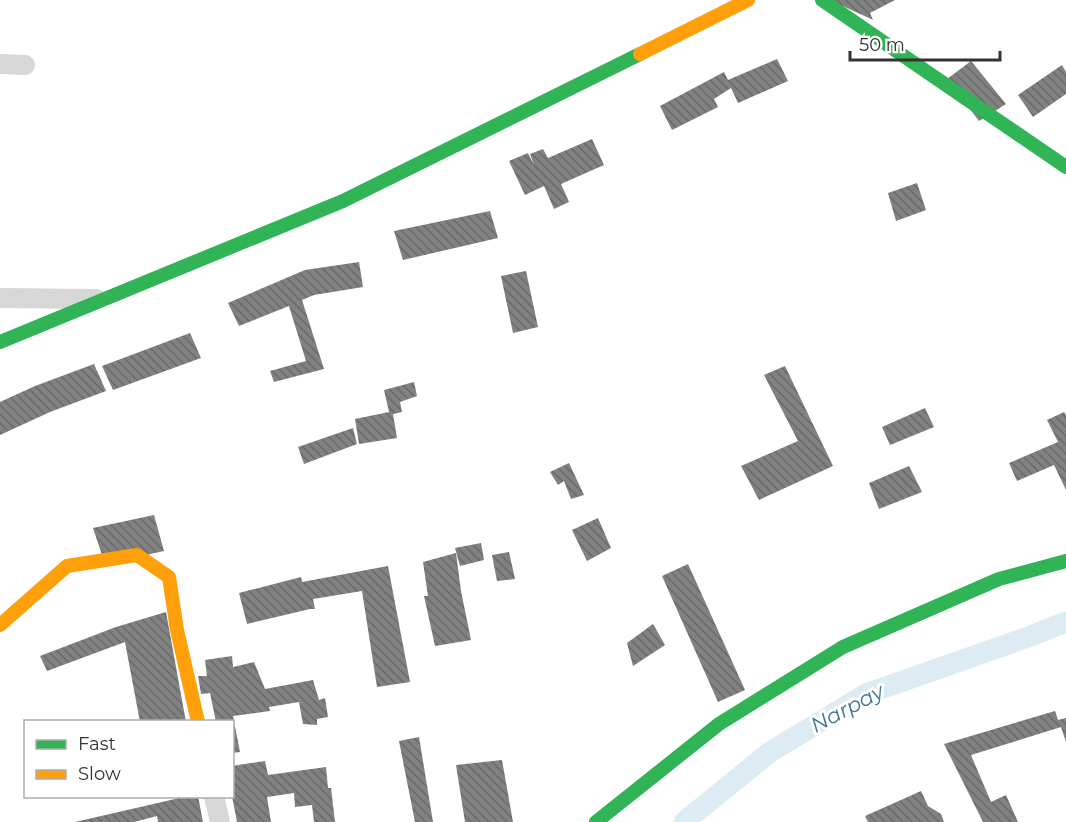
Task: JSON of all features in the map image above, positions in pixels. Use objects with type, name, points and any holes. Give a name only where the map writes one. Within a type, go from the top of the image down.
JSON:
[{"type":"street","points":[[0,342],[343,201],[748,0]]},
{"type":"street","points":[[822,0],[1066,167]]},
{"type":"street","points":[[0,64],[25,65]]},
{"type":"street","points":[[0,298],[105,299]]},
{"type":"street","points":[[0,625],[67,566],[137,555],[169,577],[177,630],[198,720]]},
{"type":"street","points":[[596,822],[719,724],[843,647],[999,579],[1066,561]]},
{"type":"street","points":[[214,798],[220,822]]},
{"type":"building","points":[[830,0],[895,0],[870,13],[873,20]]},
{"type":"building","points":[[777,59],[788,81],[738,103],[731,88],[714,99],[718,107],[672,130],[660,106],[724,72],[728,80]]},
{"type":"building","points":[[971,61],[1006,104],[979,121],[947,79]]},
{"type":"building","points":[[1062,65],[1066,72],[1066,94],[1033,117],[1018,95]]},
{"type":"building","points":[[592,139],[604,165],[561,184],[569,202],[554,209],[544,186],[525,195],[509,161],[528,153],[534,165],[530,154],[543,149],[548,158]]},
{"type":"building","points":[[917,183],[926,210],[896,221],[888,193]]},
{"type":"building","points":[[490,211],[498,238],[403,260],[394,231]]},
{"type":"building","points":[[359,262],[363,287],[314,295],[302,300],[324,369],[274,382],[270,371],[306,361],[289,306],[239,326],[228,303],[305,270]]},
{"type":"building","points":[[526,271],[538,327],[513,333],[501,276]]},
{"type":"building","points":[[190,333],[201,358],[113,390],[102,366]]},
{"type":"building","points":[[94,364],[106,391],[50,412],[0,435],[0,402]]},
{"type":"building","points":[[785,366],[833,466],[759,500],[741,466],[798,441],[764,375]]},
{"type":"building","points":[[414,382],[417,396],[400,402],[402,412],[393,414],[397,438],[359,444],[355,419],[389,412],[384,390]]},
{"type":"building","points":[[925,408],[934,427],[890,445],[882,427]]},
{"type":"building","points":[[1064,412],[1066,415],[1066,490],[1054,465],[1017,481],[1009,463],[1058,442],[1047,420]]},
{"type":"building","points":[[353,428],[357,444],[304,464],[298,447]]},
{"type":"building","points":[[569,463],[584,495],[571,499],[564,481],[558,485],[550,472]]},
{"type":"building","points":[[909,466],[922,492],[879,509],[869,483]]},
{"type":"building","points":[[154,515],[164,551],[105,564],[93,528]]},
{"type":"building","points":[[598,518],[611,548],[587,561],[572,530]]},
{"type":"building","points":[[481,543],[484,560],[460,566],[455,548]]},
{"type":"building","points":[[509,552],[515,579],[497,581],[492,555]]},
{"type":"building","points":[[456,553],[471,640],[435,646],[424,596],[428,596],[423,562]]},
{"type":"building","points":[[688,564],[745,690],[718,702],[662,576]]},
{"type":"building","points":[[388,566],[410,682],[377,687],[362,591],[313,599],[315,609],[247,624],[239,593],[301,577],[302,582]]},
{"type":"building","points":[[166,612],[186,720],[140,720],[125,642],[47,671],[40,656],[116,627]]},
{"type":"building","points":[[653,624],[665,645],[633,666],[627,643]]},
{"type":"building","points":[[232,656],[233,667],[254,662],[265,689],[313,680],[319,700],[325,698],[328,717],[317,719],[317,725],[303,724],[299,702],[269,707],[270,711],[233,716],[234,720],[216,720],[210,693],[201,694],[198,676],[207,676],[205,660]]},
{"type":"building","points":[[1055,711],[1058,720],[1066,718],[1066,742],[1061,727],[971,755],[991,802],[1006,795],[1018,822],[983,822],[944,744]]},
{"type":"building","points":[[234,721],[240,752],[234,753]]},
{"type":"building","points":[[419,737],[433,822],[415,822],[399,741]]},
{"type":"building","points":[[502,760],[513,822],[465,822],[456,765]]},
{"type":"building","points":[[265,761],[268,775],[326,767],[335,822],[314,822],[312,805],[295,807],[294,793],[267,797],[271,822],[237,822],[232,798],[234,766]]},
{"type":"building","points":[[921,791],[928,806],[941,814],[944,822],[868,822],[865,816]]},
{"type":"building","points":[[179,798],[198,798],[203,822],[158,822],[157,816],[134,822],[75,822]]},
{"type":"waterway","name":"Narpay","points":[[684,822],[770,752],[866,694],[1066,622]]},
{"type":"traffic: fast","points":[[822,0],[1066,167]]},
{"type":"traffic: fast","points":[[0,342],[343,201],[640,54]]},
{"type":"traffic: fast","points":[[596,822],[719,724],[843,647],[999,579],[1066,561]]},
{"type":"traffic: slow","points":[[640,54],[748,0]]},
{"type":"traffic: slow","points":[[0,625],[67,566],[137,555],[169,577],[177,630],[198,720]]}]
